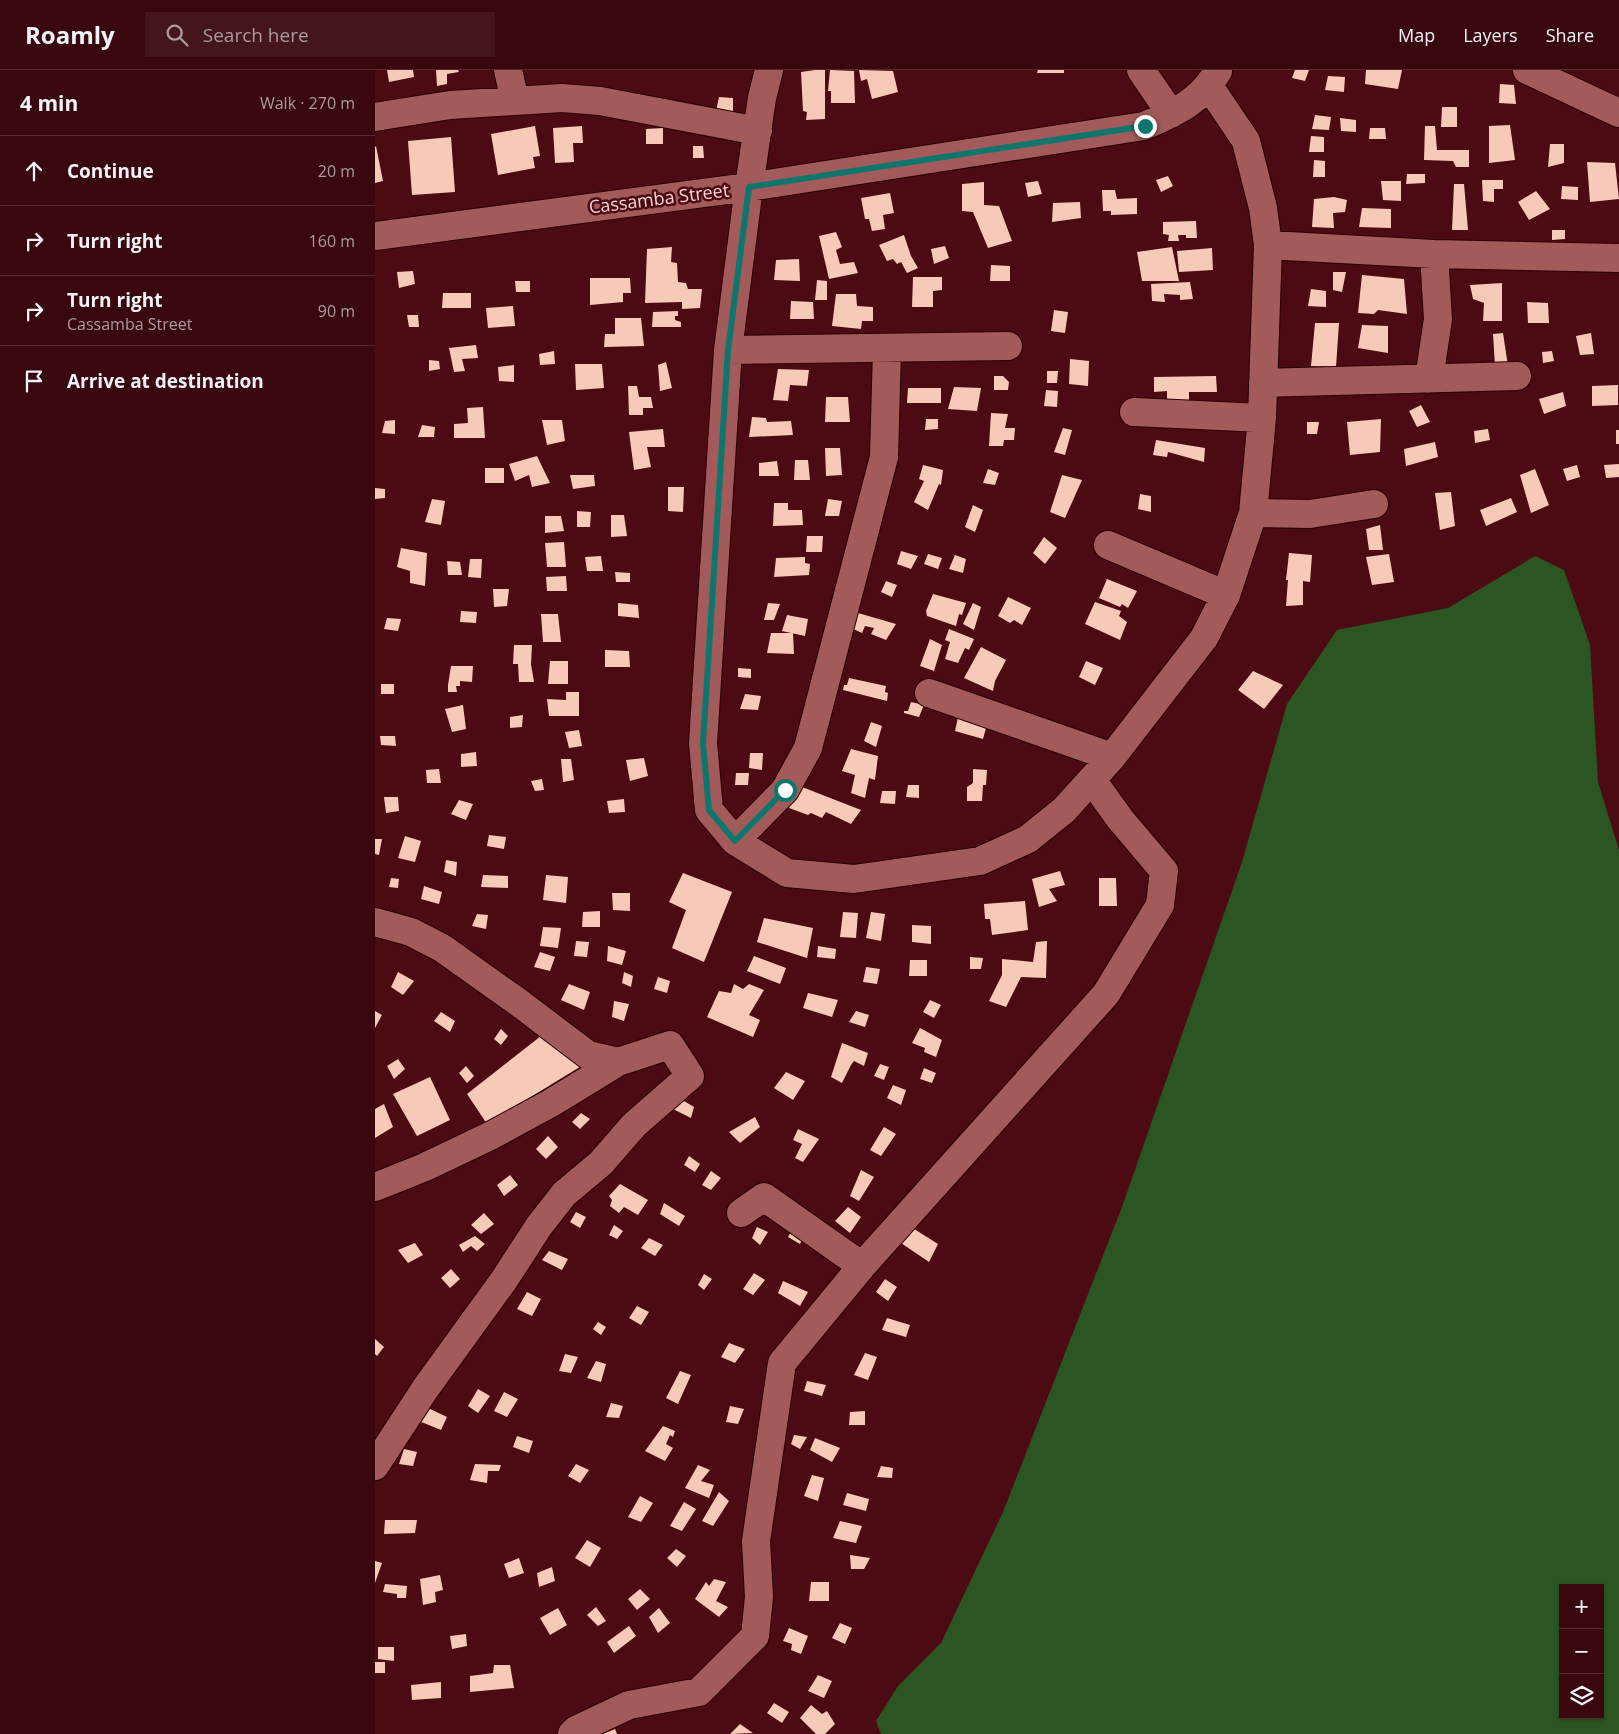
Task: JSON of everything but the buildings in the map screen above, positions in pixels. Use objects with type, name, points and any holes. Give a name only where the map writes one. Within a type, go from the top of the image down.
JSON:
[{"type":"street","points":[[508,70],[515,101]]},
{"type":"street","points":[[769,70],[762,98],[728,350],[703,743],[709,810],[735,841],[787,873],[854,879],[980,862],[1029,839],[1064,810],[1112,757],[1204,638],[1226,595],[1253,513],[1262,418],[1268,245],[1263,208],[1246,141],[1214,78]]},
{"type":"street","points":[[1141,70],[1171,114]]},
{"type":"street","points":[[1527,70],[1619,113]]},
{"type":"street","name":"Cassamba Street","points":[[375,236],[749,187],[1145,126],[1186,107],[1214,78]]},
{"type":"street","points":[[375,117],[450,105],[562,98],[600,101],[758,131]]},
{"type":"street","points":[[1268,245],[1435,254],[1619,258]]},
{"type":"street","points":[[1429,379],[1438,319],[1435,254]]},
{"type":"street","points":[[728,350],[1008,346]]},
{"type":"street","points":[[735,841],[785,790],[808,748],[884,456],[887,349]]},
{"type":"street","points":[[1263,383],[1517,376]]},
{"type":"street","points":[[1134,412],[1262,418]]},
{"type":"street","points":[[1253,513],[1310,514],[1374,504]]},
{"type":"street","points":[[1108,545],[1226,595]]},
{"type":"street","points":[[929,693],[1112,757]]},
{"type":"street","points":[[572,1734],[576,1730],[629,1704],[699,1692],[755,1636],[759,1597],[756,1541],[782,1364],[862,1266],[1106,994],[1160,906],[1164,871],[1120,819],[1092,780]]},
{"type":"street","points":[[375,922],[411,932],[442,948],[518,1002],[588,1056],[618,1062]]},
{"type":"street","points":[[375,1187],[425,1167],[492,1135],[551,1103],[618,1062],[670,1045],[690,1076],[634,1124],[601,1163],[564,1194],[539,1226],[504,1280],[425,1390],[375,1466]]},
{"type":"street","points":[[741,1212],[764,1197],[862,1266]]},
{"type":"green space","points":[[1535,556],[1564,570],[1590,645],[1598,782],[1619,850],[1619,1734],[881,1734],[876,1721],[898,1686],[941,1643],[1003,1512],[1122,1207],[1242,862],[1287,704],[1337,630],[1448,608]]},
{"type":"route","points":[[785,790],[735,841],[709,810],[703,743],[728,350],[749,187],[1145,126]]}]
